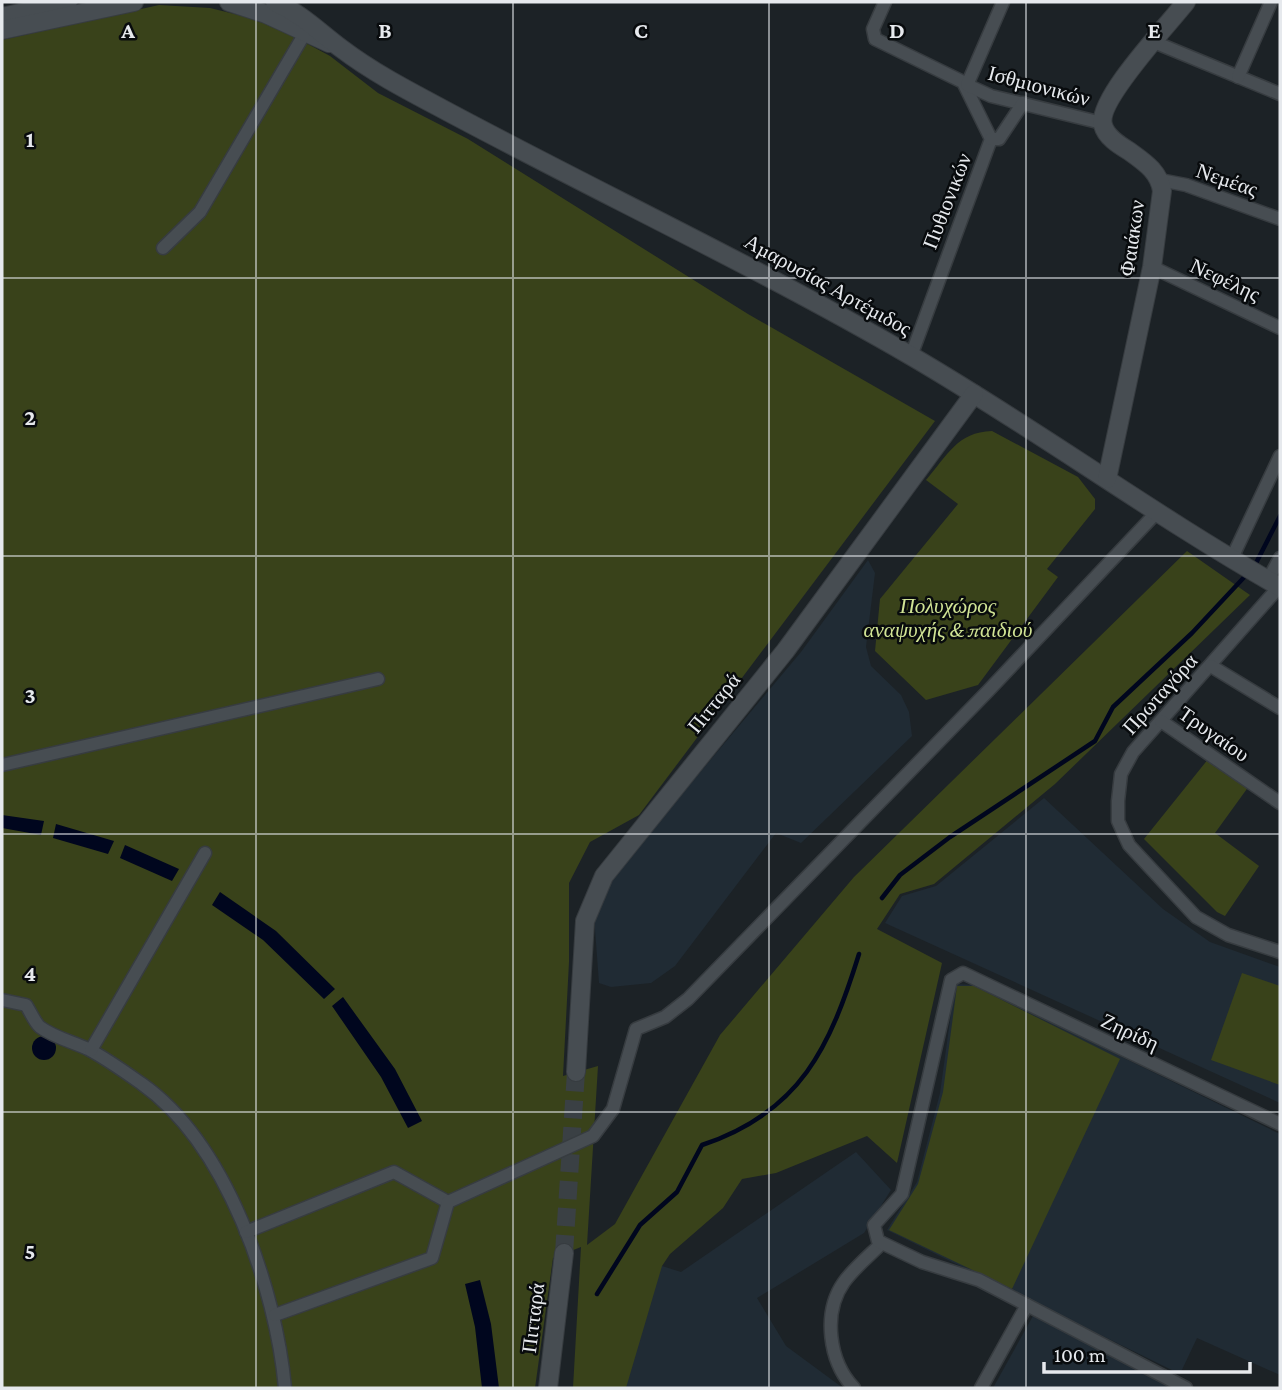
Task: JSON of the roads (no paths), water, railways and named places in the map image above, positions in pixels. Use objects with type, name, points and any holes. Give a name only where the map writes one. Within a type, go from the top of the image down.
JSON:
[{"type":"street","points":[[2,18],[68,2]]},
{"type":"street","points":[[2,30],[134,2]]},
{"type":"street","name":"Αμαρυσίας Αρτέμιδος","points":[[229,2],[341,48],[434,105],[600,193],[787,285],[974,394],[1272,582]]},
{"type":"street","name":"Αμαρυσίας Αρτέμιδος","points":[[275,2],[313,23],[341,48]]},
{"type":"street","points":[[885,2],[872,35],[878,42],[967,85],[1003,2]]},
{"type":"street","points":[[1102,123],[1109,100],[1186,2]]},
{"type":"street","points":[[1238,77],[1271,2]]},
{"type":"street","points":[[163,248],[200,212],[306,33]]},
{"type":"street","points":[[1154,42],[1280,94]]},
{"type":"street","name":"Ισθμιονικών","points":[[967,85],[991,96],[1102,123]]},
{"type":"street","name":"Πυθιονικών","points":[[911,356],[991,139],[967,85]]},
{"type":"street","points":[[991,139],[1001,137],[1023,103]]},
{"type":"street","name":"Φαιάκων","points":[[1102,123],[1108,135],[1146,163],[1160,180],[1161,202],[1152,267],[1107,478]]},
{"type":"street","name":"Νεμέας","points":[[1160,180],[1186,186],[1280,219]]},
{"type":"street","name":"Νεφέλης","points":[[1152,267],[1280,328]]},
{"type":"street","name":"Πιτταρά","points":[[576,1072],[585,921],[599,884],[786,650],[974,394]]},
{"type":"street","points":[[1237,561],[1280,456]]},
{"type":"street","points":[[275,1315],[432,1258],[448,1202],[593,1136],[613,1109],[636,1029],[665,1017],[688,999],[988,691],[1158,511]]},
{"type":"street","name":"Πρωταγόρα","points":[[1280,558],[1272,582],[1211,666],[1133,752],[1121,774],[1118,821],[1129,845],[1196,917],[1228,935],[1280,952]]},
{"type":"street","points":[[1211,666],[1280,708]]},
{"type":"street","points":[[2,765],[378,680]]},
{"type":"street","name":"Τρυγαίου","points":[[1161,721],[1280,803]]},
{"type":"street","points":[[90,1050],[205,853]]},
{"type":"street","name":"Ζηρίδη","points":[[882,1243],[878,1241],[874,1225],[902,1195],[951,980],[963,973],[1280,1124]]},
{"type":"street","points":[[2,1000],[26,1005],[38,1026],[90,1050],[145,1086],[180,1119],[209,1158],[246,1232],[275,1315],[285,1388]]},
{"type":"street","points":[[246,1232],[394,1172],[448,1202]]},
{"type":"street","points":[[854,1388],[845,1379],[835,1358],[831,1336],[834,1307],[843,1283],[882,1243],[922,1262],[979,1280],[1186,1388]]},
{"type":"street","name":"Πιτταρά","points":[[548,1388],[564,1253]]},
{"type":"street","points":[[981,1388],[1027,1305]]},
{"type":"water","points":[[2,815],[44,821],[41,835],[2,828]]},
{"type":"water","points":[[56,824],[114,841],[108,854],[53,838]]},
{"type":"water","points":[[125,845],[179,869],[172,881],[120,858]]},
{"type":"water","points":[[220,892],[276,931],[335,989],[324,999],[263,940],[212,905]]},
{"type":"water","points":[[343,997],[395,1069],[422,1121],[408,1128],[381,1077],[332,1006]]},
{"type":"water","points":[[44,1036],[52,1040],[56,1048],[52,1056],[44,1060],[36,1056],[32,1048],[36,1040]]},
{"type":"water","points":[[480,1280],[491,1324],[499,1388],[482,1388],[475,1327],[465,1284]]},
{"type":"waterway","points":[[1255,565],[1280,516]]},
{"type":"waterway","points":[[882,898],[900,875],[950,837],[1095,741],[1113,707],[1192,633],[1249,572]]},
{"type":"waterway","points":[[597,1294],[640,1225],[677,1192],[702,1145],[736,1131],[764,1114],[788,1095],[807,1072],[823,1047],[836,1018],[859,954]]},
{"type":"tunnel","points":[[564,1253],[576,1072]]},
{"type":"park label","name":"Πολυχώρος αναψυχής & παιδιού","points":[[948,618]]}]
